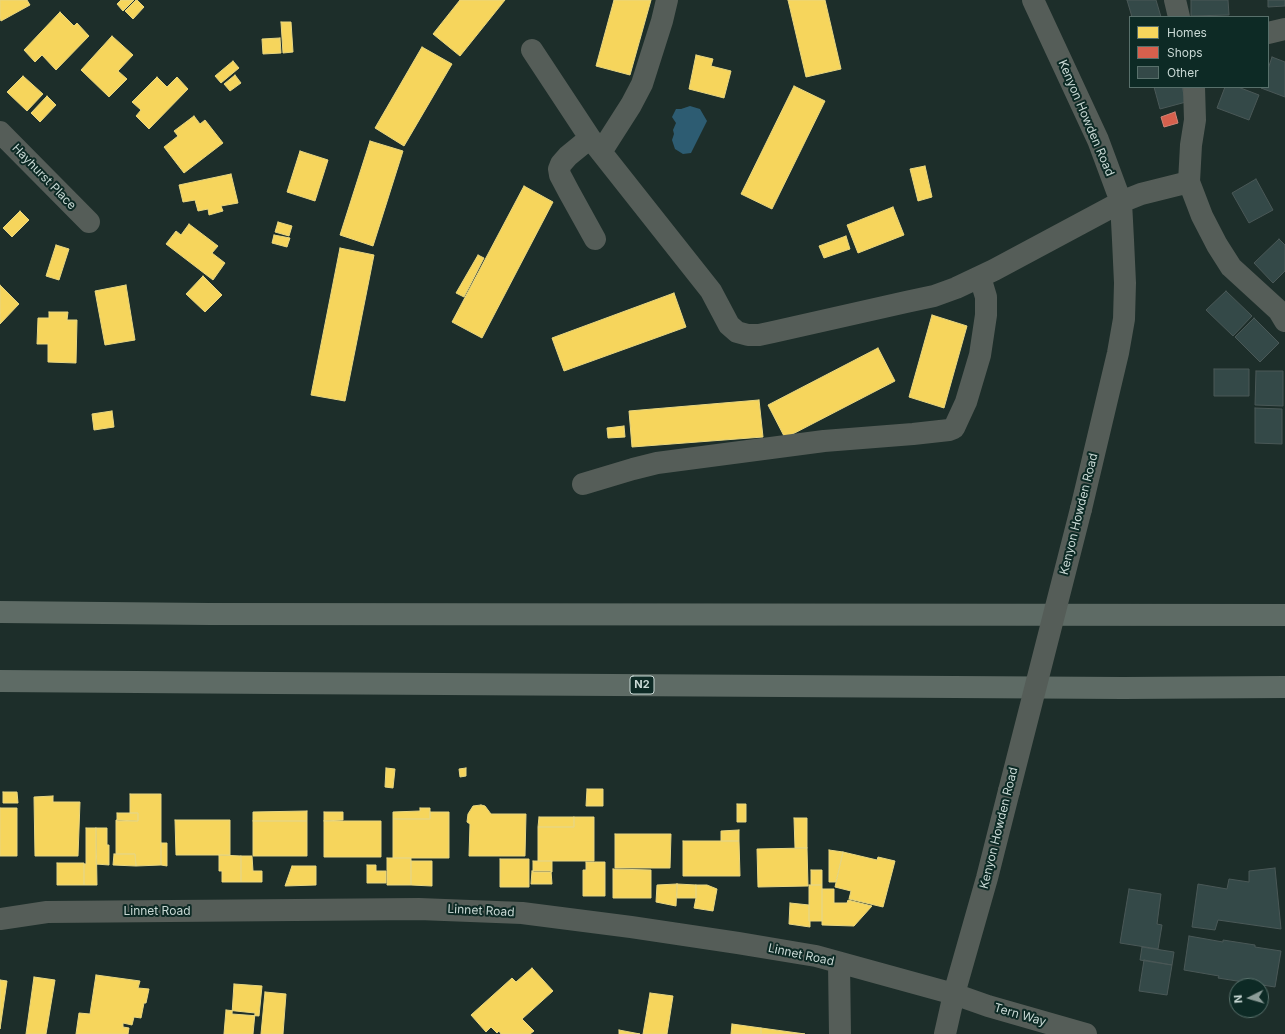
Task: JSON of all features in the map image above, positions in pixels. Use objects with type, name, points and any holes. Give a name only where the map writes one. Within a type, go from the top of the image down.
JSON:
[{"type":"highway","points":[[0,612],[209,614],[1285,616]]},
{"type":"highway","name":"N2","points":[[0,681],[1116,688],[1285,687]]},
{"type":"street","points":[[595,239],[560,175],[559,169],[561,164],[568,156],[595,145],[631,105],[642,84],[667,0]]},
{"type":"street","name":"Kenyon Howden Road","points":[[944,1034],[987,878],[1081,509],[1118,354],[1124,319],[1125,283],[1120,202],[1098,140],[1033,0]]},
{"type":"street","points":[[1175,0],[1179,16]]},
{"type":"street","points":[[1269,33],[1285,29]]},
{"type":"street","points":[[532,50],[595,145],[711,291],[729,325],[737,332],[748,335],[759,335],[934,296],[980,277],[1120,202],[1141,194],[1189,182]]},
{"type":"street","points":[[1194,88],[1195,120],[1189,182],[1202,216],[1217,245],[1231,267],[1283,312]]},
{"type":"street","name":"Hayhurst Place","points":[[0,132],[89,222]]},
{"type":"street","points":[[583,484],[657,463],[824,442],[949,430],[954,428],[966,402],[980,355],[986,315],[986,298],[980,277]]},
{"type":"street","name":"Linnet Road","points":[[0,919],[47,912],[419,909],[522,913],[631,927],[816,956],[954,994]]},
{"type":"street","points":[[839,963],[840,1034]]},
{"type":"street","name":"Tern Way","points":[[954,994],[988,1006],[1086,1034]]},
{"type":"water","points":[[690,106],[700,109],[707,121],[691,153],[683,154],[675,149],[672,140],[674,134],[673,130],[676,123],[672,117],[676,109]]},
{"type":"building: Homes","points":[[0,0],[27,0],[30,5],[1,21]]},
{"type":"building: Homes","points":[[121,0],[134,0],[123,11],[117,4]]},
{"type":"building: Homes","points":[[136,0],[144,7],[133,19],[125,11]]},
{"type":"building: Homes","points":[[460,0],[505,0],[460,56],[433,34]]},
{"type":"building: Homes","points":[[614,0],[651,0],[630,75],[596,66]]},
{"type":"building: Homes","points":[[788,0],[825,0],[841,69],[806,77]]},
{"type":"building: Homes","points":[[60,12],[74,26],[77,23],[89,36],[56,70],[42,55],[35,62],[24,50]]},
{"type":"building: Homes","points":[[281,22],[291,22],[293,52],[283,53]]},
{"type":"building: Homes","points":[[112,36],[133,55],[118,71],[127,79],[109,97],[81,70]]},
{"type":"building: Homes","points":[[280,38],[281,53],[263,54],[262,39]]},
{"type":"building: Homes","points":[[422,47],[452,64],[404,146],[375,128]]},
{"type":"building: Homes","points":[[696,55],[713,59],[711,66],[731,71],[724,98],[689,89]]},
{"type":"building: Homes","points":[[233,61],[239,68],[221,83],[215,76]]},
{"type":"building: Homes","points":[[235,75],[241,83],[230,91],[224,84]]},
{"type":"building: Homes","points":[[23,76],[43,94],[27,111],[7,92]]},
{"type":"building: Homes","points":[[157,77],[167,87],[177,77],[188,89],[149,129],[136,116],[141,110],[132,102]]},
{"type":"building: Homes","points":[[794,86],[825,101],[772,209],[741,194]]},
{"type":"building: Homes","points":[[47,96],[56,105],[40,122],[31,113]]},
{"type":"building: Homes","points":[[194,116],[200,124],[205,120],[223,143],[184,173],[164,147],[178,136],[174,131]]},
{"type":"building: Homes","points":[[370,141],[403,151],[373,246],[340,235]]},
{"type":"building: Homes","points":[[300,151],[328,160],[315,201],[287,192]]},
{"type":"building: Homes","points":[[925,166],[932,197],[918,201],[910,169]]},
{"type":"building: Homes","points":[[231,174],[238,203],[221,206],[223,211],[209,215],[208,209],[198,211],[195,200],[183,202],[179,185]]},
{"type":"building: Homes","points":[[524,186],[553,202],[482,338],[452,322]]},
{"type":"building: Homes","points":[[893,207],[904,235],[858,253],[847,225]]},
{"type":"building: Homes","points":[[20,211],[29,220],[12,237],[3,228]]},
{"type":"building: Homes","points":[[278,222],[292,226],[289,236],[275,232]]},
{"type":"building: Homes","points":[[189,224],[218,246],[212,253],[225,263],[213,280],[166,244],[176,231],[181,235]]},
{"type":"building: Homes","points":[[274,235],[290,238],[287,247],[272,243]]},
{"type":"building: Homes","points":[[846,236],[850,249],[824,258],[819,246]]},
{"type":"building: Homes","points":[[56,245],[69,249],[59,280],[46,276]]},
{"type":"building: Homes","points":[[340,248],[374,255],[345,401],[311,395]]},
{"type":"building: Homes","points":[[478,255],[484,258],[464,297],[456,293]]},
{"type":"building: Homes","points":[[203,276],[222,295],[205,312],[186,294]]},
{"type":"building: Homes","points":[[0,285],[19,304],[0,324]]},
{"type":"building: Homes","points":[[126,285],[135,340],[105,345],[95,291]]},
{"type":"building: Homes","points":[[674,293],[686,327],[564,371],[552,338]]},
{"type":"building: Homes","points":[[49,312],[68,312],[67,320],[77,320],[76,363],[48,362],[48,344],[37,344],[38,318],[49,318]]},
{"type":"building: Homes","points":[[932,315],[967,326],[944,408],[909,397]]},
{"type":"building: Homes","points":[[878,348],[895,381],[785,438],[768,405]]},
{"type":"building: Homes","points":[[759,400],[763,437],[632,447],[629,411]]},
{"type":"building: Homes","points":[[112,411],[114,427],[94,430],[92,414]]},
{"type":"building: Homes","points":[[624,426],[625,437],[608,438],[607,428]]},
{"type":"building: Homes","points":[[386,768],[395,769],[393,788],[385,787]]},
{"type":"building: Homes","points":[[466,768],[466,776],[460,777],[459,769]]},
{"type":"building: Homes","points":[[587,789],[603,789],[603,806],[586,806]]},
{"type":"building: Homes","points":[[3,792],[17,792],[18,803],[3,803]]},
{"type":"building: Homes","points":[[130,794],[161,794],[161,865],[136,866],[135,854],[116,854],[116,820],[138,821],[138,813],[130,813]]},
{"type":"building: Homes","points":[[53,796],[53,802],[80,802],[78,856],[35,856],[34,797]]},
{"type":"building: Homes","points":[[737,804],[746,804],[746,822],[737,822]]},
{"type":"building: Homes","points":[[473,806],[485,806],[491,814],[526,814],[525,856],[469,856],[470,824],[467,822],[468,814]]},
{"type":"building: Homes","points":[[0,808],[17,808],[17,856],[0,856]]},
{"type":"building: Homes","points":[[420,808],[430,808],[430,819],[393,819],[393,812],[420,811]]},
{"type":"building: Homes","points":[[307,811],[307,821],[253,821],[253,812]]},
{"type":"building: Homes","points":[[324,812],[343,812],[343,820],[324,821]]},
{"type":"building: Homes","points":[[430,812],[449,812],[449,858],[393,858],[393,819],[430,819]]},
{"type":"building: Homes","points":[[117,813],[138,813],[138,821],[117,821]]},
{"type":"building: Homes","points":[[539,817],[574,817],[574,827],[538,827]]},
{"type":"building: Homes","points":[[574,817],[594,817],[594,861],[538,861],[538,827],[574,827]]},
{"type":"building: Homes","points":[[794,818],[807,818],[807,848],[795,848]]},
{"type":"building: Homes","points":[[175,820],[230,820],[230,855],[176,855]]},
{"type":"building: Homes","points":[[253,821],[307,821],[307,856],[253,856]]},
{"type":"building: Homes","points":[[324,821],[381,821],[381,857],[324,857]]},
{"type":"building: Homes","points":[[86,828],[96,828],[97,885],[84,885],[84,864],[86,864]]},
{"type":"building: Homes","points":[[96,828],[107,828],[109,865],[96,864]]},
{"type":"building: Homes","points":[[739,830],[739,841],[721,841],[721,831]]},
{"type":"building: Homes","points":[[615,834],[671,834],[670,868],[615,868]]},
{"type":"building: Homes","points":[[683,841],[739,841],[740,876],[683,876]]},
{"type":"building: Homes","points":[[161,843],[167,843],[167,866],[161,865]]},
{"type":"building: Homes","points":[[807,848],[808,886],[758,887],[757,849]]},
{"type":"building: Homes","points":[[829,850],[843,852],[836,882],[829,882]]},
{"type":"building: Homes","points":[[843,852],[877,860],[878,857],[895,861],[883,907],[849,899],[851,891],[835,887]]},
{"type":"building: Homes","points":[[114,854],[135,854],[136,866],[113,865]]},
{"type":"building: Homes","points":[[219,855],[241,856],[241,882],[222,882],[222,871],[219,871]]},
{"type":"building: Homes","points":[[241,856],[252,856],[253,871],[262,871],[262,882],[241,882]]},
{"type":"building: Homes","points":[[387,858],[411,858],[411,885],[387,885]]},
{"type":"building: Homes","points":[[500,859],[529,859],[529,887],[500,887]]},
{"type":"building: Homes","points":[[411,861],[432,861],[432,886],[411,885]]},
{"type":"building: Homes","points":[[533,861],[552,861],[552,872],[533,872]]},
{"type":"building: Homes","points":[[586,862],[605,862],[605,896],[583,896],[583,870],[586,870]]},
{"type":"building: Homes","points":[[57,863],[84,863],[84,885],[57,885]]},
{"type":"building: Homes","points":[[367,865],[376,865],[376,871],[386,871],[386,883],[367,883]]},
{"type":"building: Homes","points":[[292,866],[316,866],[316,885],[285,886]]},
{"type":"building: Homes","points":[[613,869],[651,870],[651,898],[613,898]]},
{"type":"building: Homes","points":[[811,870],[822,870],[822,885],[811,885]]},
{"type":"building: Homes","points":[[532,871],[551,871],[552,884],[531,884]]},
{"type":"building: Homes","points":[[677,884],[676,906],[656,902],[657,885]]},
{"type":"building: Homes","points":[[677,884],[696,885],[696,898],[677,898]]},
{"type":"building: Homes","points":[[696,885],[707,885],[717,889],[713,911],[694,908]]},
{"type":"building: Homes","points":[[809,885],[822,885],[822,921],[809,921]]},
{"type":"building: Homes","points":[[822,889],[834,889],[834,903],[847,903],[848,900],[872,906],[854,926],[822,925]]},
{"type":"building: Homes","points":[[790,903],[809,905],[810,927],[789,924]]},
{"type":"building: Homes","points":[[532,968],[553,991],[522,1019],[534,1031],[530,1034],[501,1034],[499,1031],[497,1033],[491,1027],[486,1032],[471,1015],[512,978],[516,982]]},
{"type":"building: Homes","points":[[96,975],[140,981],[138,988],[149,989],[141,1018],[134,1017],[132,1025],[123,1023],[123,1027],[129,1028],[128,1034],[76,1034],[79,1013],[90,1014]]},
{"type":"building: Homes","points":[[34,977],[55,980],[46,1034],[26,1034]]},
{"type":"building: Homes","points":[[0,980],[7,981],[0,1029]]},
{"type":"building: Homes","points":[[234,984],[262,986],[259,1016],[232,1014]]},
{"type":"building: Homes","points":[[265,992],[286,994],[283,1034],[261,1034]]},
{"type":"building: Homes","points":[[650,993],[673,996],[667,1034],[643,1034]]},
{"type":"building: Homes","points":[[226,1010],[255,1013],[253,1034],[224,1034]]},
{"type":"building: Homes","points":[[732,1024],[761,1028],[761,1034],[731,1034]]},
{"type":"building: Homes","points":[[761,1028],[805,1034],[761,1034]]},
{"type":"building: Homes","points":[[619,1030],[640,1034],[619,1034]]},
{"type":"building: Shops","points":[[1175,112],[1178,123],[1164,127],[1161,117]]},
{"type":"building: Other","points":[[1127,0],[1156,0],[1161,16],[1132,16]]},
{"type":"building: Other","points":[[1191,0],[1228,0],[1229,15],[1191,16]]},
{"type":"building: Other","points":[[1268,0],[1285,0],[1285,6],[1268,7]]},
{"type":"building: Other","points":[[1272,57],[1285,62],[1285,97],[1261,88],[1269,88],[1269,66]]},
{"type":"building: Other","points":[[1154,88],[1182,88],[1186,102],[1160,109]]},
{"type":"building: Other","points":[[1225,88],[1241,88],[1259,95],[1249,120],[1217,108]]},
{"type":"building: Other","points":[[1256,179],[1273,210],[1249,223],[1232,193]]},
{"type":"building: Other","points":[[1279,239],[1285,245],[1285,271],[1273,283],[1254,263]]},
{"type":"building: Other","points":[[1226,291],[1252,316],[1233,336],[1206,310]]},
{"type":"building: Other","points":[[1254,318],[1279,343],[1260,362],[1235,337]]},
{"type":"building: Other","points":[[1214,369],[1249,369],[1249,396],[1214,396]]},
{"type":"building: Other","points":[[1256,371],[1283,371],[1283,406],[1255,405]]},
{"type":"building: Other","points":[[1255,408],[1282,409],[1282,444],[1255,443]]},
{"type":"building: Other","points":[[1275,868],[1281,929],[1218,920],[1215,930],[1192,927],[1198,884],[1227,889],[1229,879],[1249,882],[1249,871]]},
{"type":"building: Other","points":[[1129,889],[1161,894],[1157,924],[1162,925],[1158,949],[1120,943]]},
{"type":"building: Other","points":[[1189,936],[1223,942],[1223,940],[1255,945],[1255,947],[1281,951],[1275,987],[1269,986],[1269,978],[1229,978],[1229,980],[1218,978],[1219,976],[1184,970]]},
{"type":"building: Other","points":[[1142,947],[1174,952],[1172,965],[1140,960]]},
{"type":"building: Other","points":[[1144,960],[1172,965],[1167,995],[1139,991]]}]
